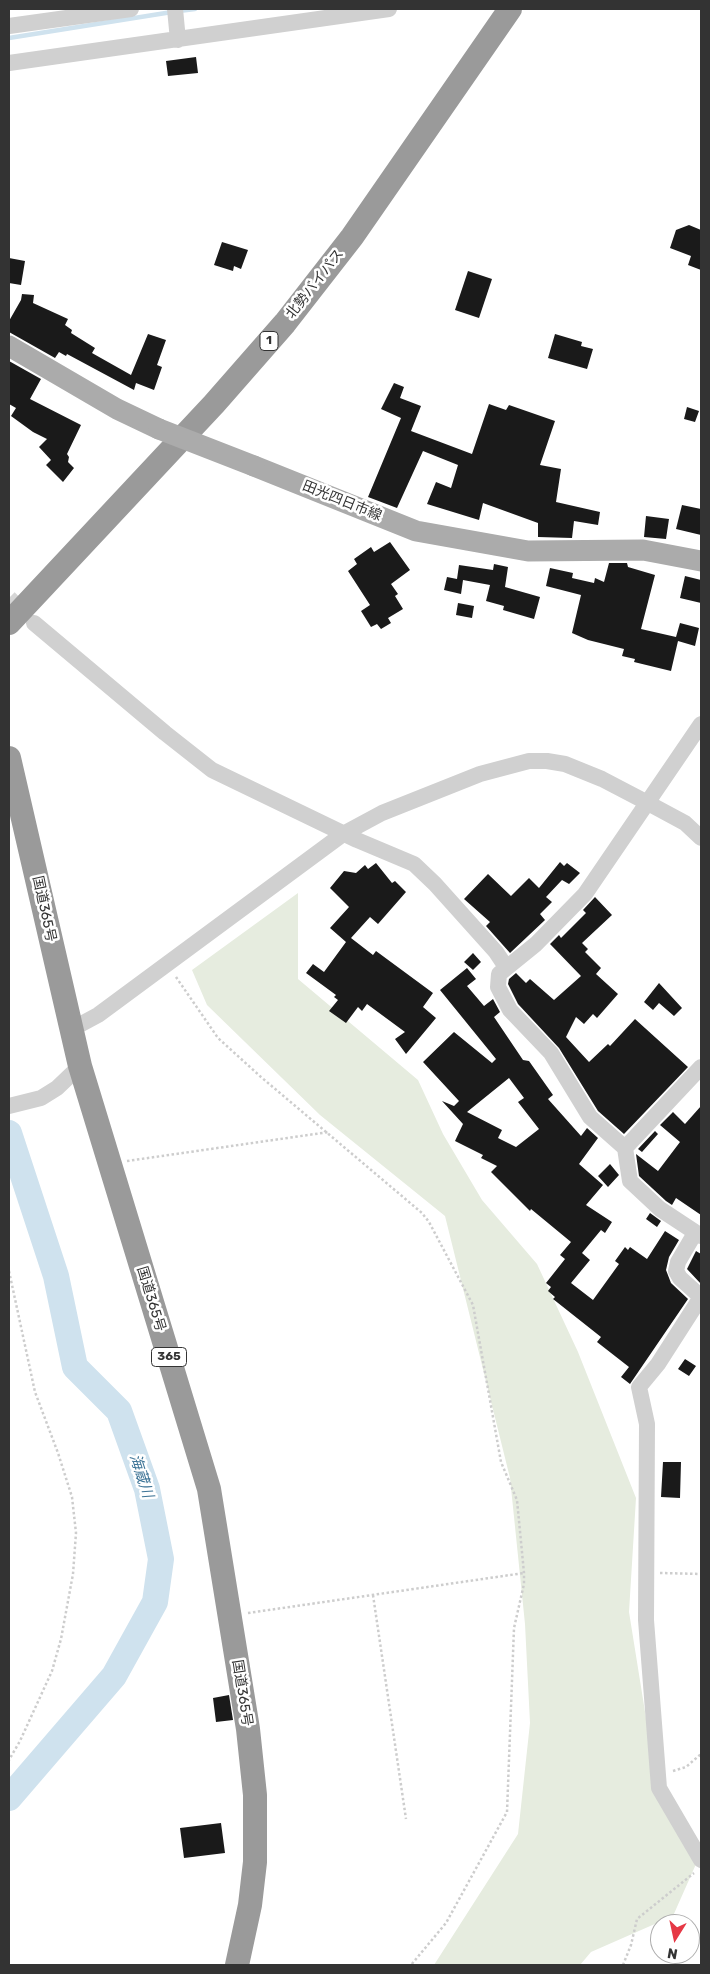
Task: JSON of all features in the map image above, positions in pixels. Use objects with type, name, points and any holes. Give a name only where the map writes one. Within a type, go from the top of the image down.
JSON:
[{"type":"highway","name":"北勢バイパス","points":[[9,623],[214,404],[285,323],[352,237],[510,9]]},
{"type":"highway","name":"国道365号","points":[[9,758],[72,1029],[76,1070],[110,1163],[209,1489],[248,1729],[255,1795],[254,1862],[250,1905],[237,1965]]},
{"type":"main road","name":"田光四日市線","points":[[9,346],[117,409],[159,429],[416,531],[528,551],[643,550],[701,561]]},
{"type":"street","points":[[9,26],[131,9]]},
{"type":"street","points":[[9,63],[389,9]]},
{"type":"street","points":[[176,15],[178,40]]},
{"type":"street","points":[[34,623],[212,770],[344,834],[409,862],[422,870],[496,952],[506,967]]},
{"type":"street","points":[[701,724],[585,894],[536,944],[506,967],[500,974],[498,987],[510,1010],[546,1046],[590,1117],[625,1148],[630,1181],[660,1209],[698,1234],[678,1262],[676,1271],[680,1278],[700,1297],[658,1364],[639,1387],[647,1424],[648,1572],[646,1620],[659,1788],[701,1860]]},
{"type":"street","points":[[72,1029],[98,1015],[344,834],[382,813],[471,777],[529,761],[547,760],[565,764],[602,779],[646,802],[685,824],[701,838]]},
{"type":"street","points":[[625,1148],[701,1067]]},
{"type":"street","points":[[9,1106],[41,1098],[57,1088],[76,1070]]},
{"type":"path","points":[[170,961],[176,976],[218,1038],[261,1077],[422,1213],[429,1222],[473,1305],[501,1462],[517,1500],[524,1574],[524,1584],[514,1628],[507,1812],[446,1923],[411,1965]]},
{"type":"path","points":[[110,1163],[328,1132]]},
{"type":"path","points":[[9,1270],[35,1392],[72,1497],[76,1533],[73,1574],[61,1639],[52,1671],[20,1741],[9,1760]]},
{"type":"path","points":[[648,1572],[701,1574]]},
{"type":"path","points":[[229,1616],[524,1574]]},
{"type":"path","points":[[373,1595],[406,1819]]},
{"type":"path","points":[[659,1772],[674,1771],[686,1767],[701,1754]]},
{"type":"path","points":[[623,1965],[631,1945],[637,1919],[701,1867]]},
{"type":"shaded area","points":[[298,893],[298,979],[418,1080],[443,1134],[482,1200],[537,1264],[578,1352],[636,1498],[629,1612],[654,1768],[700,1855],[674,1914],[650,1914],[650,1926],[591,1952],[580,1965],[434,1965],[518,1834],[530,1723],[525,1624],[510,1478],[445,1216],[320,1115],[207,1005],[192,970]]},
{"type":"building","points":[[196,57],[198,73],[168,76],[166,61]]},
{"type":"building","points":[[689,225],[701,230],[701,270],[688,265],[691,256],[670,248],[676,230]]},
{"type":"building","points":[[222,242],[248,250],[241,269],[234,266],[233,271],[214,265]]},
{"type":"building","points":[[9,258],[25,261],[21,285],[9,283]]},
{"type":"building","points":[[468,271],[492,279],[479,318],[455,310]]},
{"type":"building","points":[[22,294],[34,295],[33,303],[68,319],[65,325],[72,330],[71,333],[95,348],[92,353],[131,375],[148,334],[166,340],[157,365],[162,367],[154,390],[136,383],[134,390],[67,354],[66,356],[59,352],[55,358],[9,332],[9,321],[21,300]]},
{"type":"building","points":[[555,334],[582,342],[581,346],[593,349],[587,369],[548,358]]},
{"type":"building","points":[[9,361],[41,379],[30,399],[81,425],[67,454],[69,457],[68,462],[74,468],[63,482],[46,465],[51,460],[39,447],[47,439],[33,432],[11,416],[16,408],[9,404]]},
{"type":"building","points":[[394,383],[404,387],[400,398],[421,406],[411,431],[472,454],[489,404],[506,410],[509,405],[555,421],[540,465],[561,469],[556,502],[600,512],[598,525],[574,521],[572,538],[538,537],[538,523],[483,503],[479,520],[427,504],[436,482],[451,488],[458,465],[423,451],[397,508],[368,497],[401,418],[381,409]]},
{"type":"building","points":[[687,407],[699,411],[695,422],[684,419]]},
{"type":"building","points":[[682,505],[701,509],[701,535],[676,529]]},
{"type":"building","points":[[646,516],[669,519],[666,539],[644,537]]},
{"type":"building","points":[[390,542],[410,570],[391,584],[398,594],[395,596],[403,609],[388,618],[391,623],[381,629],[377,624],[371,627],[361,611],[370,605],[348,571],[357,564],[354,559],[371,547],[374,552]]},
{"type":"building","points":[[609,563],[627,563],[628,567],[655,575],[641,629],[676,637],[680,623],[699,628],[695,646],[678,641],[671,671],[634,662],[635,659],[622,656],[624,649],[588,640],[572,633],[581,595],[546,586],[550,568],[573,573],[572,578],[594,583],[595,578],[604,582]]},
{"type":"building","points":[[494,564],[508,567],[505,587],[540,597],[534,619],[503,610],[504,606],[486,601],[490,585],[463,580],[461,594],[444,590],[447,577],[457,579],[459,565],[493,570]]},
{"type":"building","points":[[685,576],[701,580],[701,603],[680,598]]},
{"type":"building","points":[[458,603],[474,606],[472,618],[456,615]]},
{"type":"building","points":[[560,862],[564,866],[567,863],[580,873],[569,884],[562,880],[546,897],[552,902],[540,914],[545,920],[510,953],[486,926],[490,922],[464,899],[488,874],[511,896],[529,878],[539,888]]},
{"type":"building","points":[[376,863],[392,883],[395,881],[406,892],[378,924],[370,917],[351,938],[373,955],[376,951],[433,993],[423,1007],[436,1018],[406,1054],[395,1039],[405,1032],[367,1004],[362,1011],[358,1007],[346,1023],[329,1011],[338,1000],[334,997],[336,995],[306,973],[313,964],[324,972],[346,942],[330,928],[349,907],[330,888],[344,871],[356,873],[365,865],[368,869]]},
{"type":"building","points":[[595,897],[612,915],[582,943],[588,949],[585,952],[601,968],[596,974],[618,994],[597,1018],[593,1014],[584,1024],[576,1017],[566,1037],[589,1062],[608,1044],[610,1046],[635,1019],[688,1067],[624,1134],[598,1111],[559,1048],[518,1004],[508,984],[509,979],[516,973],[526,983],[530,979],[554,1000],[581,976],[550,944],[559,935],[561,938],[586,913],[583,910]]},
{"type":"building","points":[[473,953],[481,962],[473,970],[464,962]]},
{"type":"building","points":[[467,968],[476,979],[467,986],[484,1006],[493,999],[500,1012],[494,1017],[523,1060],[529,1061],[553,1095],[548,1099],[581,1136],[587,1128],[598,1138],[579,1164],[603,1185],[586,1205],[612,1222],[605,1233],[601,1230],[582,1253],[590,1260],[571,1283],[593,1300],[619,1264],[615,1261],[625,1247],[628,1250],[630,1247],[647,1259],[665,1231],[679,1240],[669,1257],[666,1270],[671,1283],[688,1299],[630,1384],[621,1377],[629,1367],[597,1342],[601,1337],[553,1299],[555,1297],[548,1291],[551,1287],[546,1283],[565,1259],[560,1255],[571,1242],[531,1209],[530,1211],[491,1172],[497,1166],[481,1158],[483,1155],[455,1141],[463,1124],[442,1101],[454,1106],[459,1101],[423,1062],[454,1032],[492,1063],[496,1059],[440,990]],"holes":[[[509,1078],[524,1098],[518,1102],[539,1129],[516,1147],[498,1138],[502,1130],[467,1112]]]},
{"type":"building","points":[[659,983],[682,1008],[674,1016],[659,1003],[653,1010],[644,1002]]},
{"type":"building","points":[[701,1106],[701,1215],[676,1198],[672,1205],[639,1176],[636,1154],[658,1171],[680,1142],[660,1125],[673,1112],[685,1124]]},
{"type":"building","points":[[655,1131],[658,1134],[642,1152],[638,1149]]},
{"type":"building","points":[[610,1164],[619,1175],[608,1187],[598,1176]]},
{"type":"building","points":[[650,1213],[661,1221],[657,1227],[646,1219]]},
{"type":"building","points":[[696,1251],[701,1254],[701,1284],[687,1269]]},
{"type":"building","points":[[685,1359],[696,1366],[689,1376],[678,1369]]},
{"type":"building","points":[[663,1462],[681,1462],[680,1498],[661,1497]]},
{"type":"building","points":[[229,1695],[233,1720],[216,1722],[213,1698]]},
{"type":"building","points":[[221,1823],[225,1853],[184,1858],[180,1828]]},
{"type":"waterway","points":[[179,11],[195,9]]},
{"type":"waterway","points":[[9,38],[172,12]]},
{"type":"waterway","name":"海蔵川","points":[[9,1133],[56,1276],[75,1367],[119,1411],[147,1489],[161,1559],[155,1602],[114,1676],[9,1798]]},
{"type":"tunnel","points":[[9,598],[27,616]]}]
